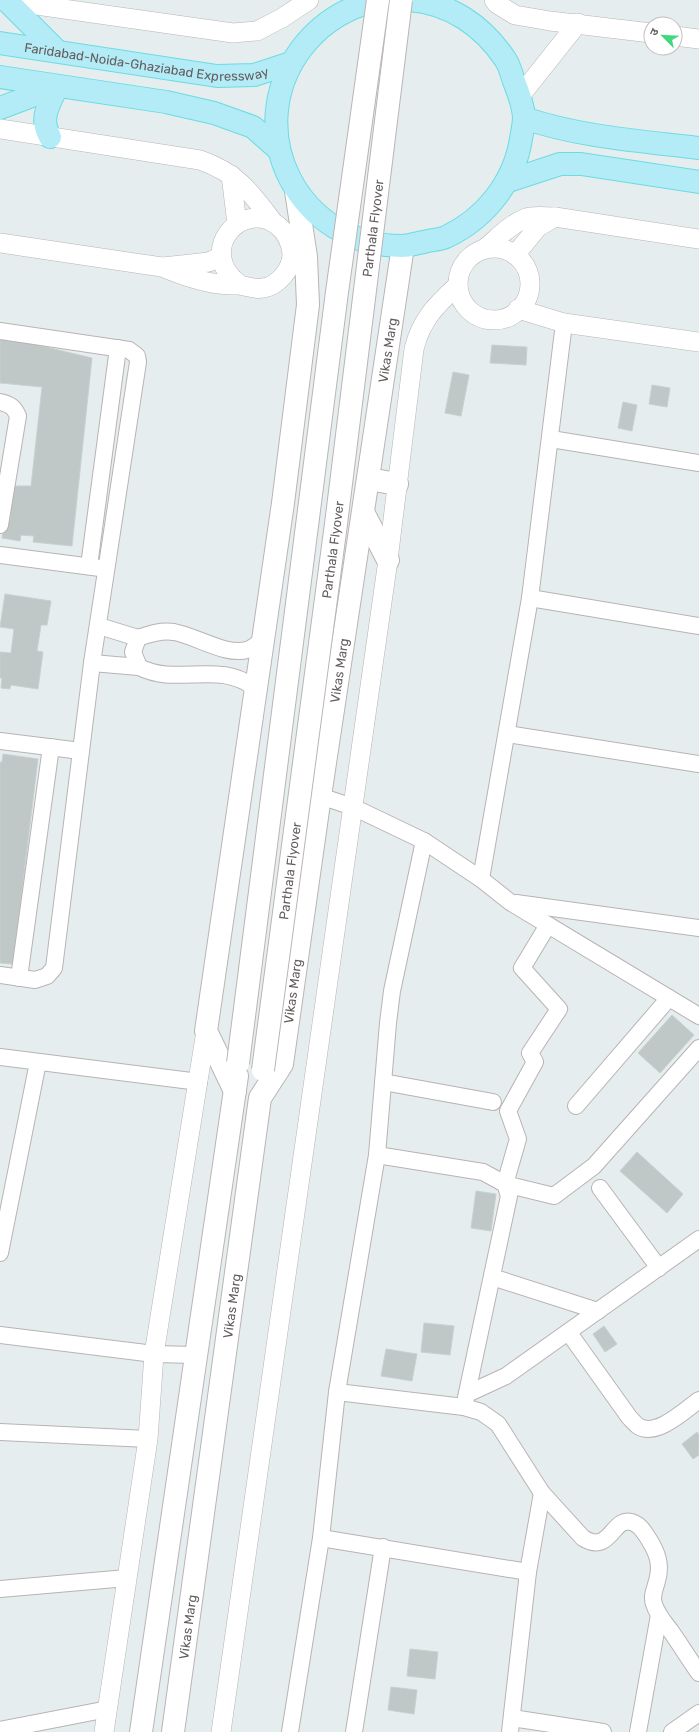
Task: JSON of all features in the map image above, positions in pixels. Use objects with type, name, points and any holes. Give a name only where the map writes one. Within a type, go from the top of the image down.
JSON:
[{"type":"main road","name":"Parthala Flyover","points":[[235,1091],[337,292],[378,0]]},
{"type":"main road","points":[[235,1091],[206,1031],[248,647],[283,503],[308,296],[306,258],[298,201],[279,150],[276,120],[280,91],[291,63],[311,36],[340,8],[387,0]]},
{"type":"main road","name":"Parthala Flyover","points":[[260,1098],[335,532],[401,0]]},
{"type":"main road","points":[[298,201],[342,233],[372,243],[403,246],[445,237],[481,214],[508,181],[518,153],[524,118],[520,96],[506,61],[483,31],[450,5],[410,0]]},
{"type":"main road","points":[[3,1],[57,52]]},
{"type":"main road","name":"Faridabad-Noida-Ghaziabad Expressway","points":[[0,43],[216,76],[254,75],[291,63]]},
{"type":"main road","points":[[0,77],[57,87],[166,102],[214,113],[253,127],[279,150]]},
{"type":"main road","points":[[0,108],[57,87]]},
{"type":"main road","points":[[50,137],[44,128],[45,114],[57,87]]},
{"type":"main road","points":[[524,118],[587,134],[699,148]]},
{"type":"main road","points":[[508,181],[560,164],[581,164],[699,182]]},
{"type":"main road","name":"Vikas Marg","points":[[173,1732],[260,1098],[282,1064],[320,796],[364,514],[403,246]]},
{"type":"main road","points":[[369,479],[397,484]]},
{"type":"main road","points":[[364,514],[388,560]]},
{"type":"main road","name":"Vikas Marg","points":[[141,1732],[235,1091]]},
{"type":"street","points":[[3,1],[233,33],[257,31],[282,18],[309,0]]},
{"type":"street","points":[[494,0],[497,4],[515,15],[643,32]]},
{"type":"street","points":[[520,96],[578,24]]},
{"type":"street","points":[[683,37],[699,39]]},
{"type":"street","points":[[0,129],[200,160],[219,167],[247,189],[287,236],[291,246],[292,256],[290,266],[285,274],[276,283],[264,288],[252,289],[240,285],[220,284],[183,276],[162,267]]},
{"type":"street","points":[[231,175],[237,224]]},
{"type":"street","points":[[277,225],[298,201]]},
{"type":"street","points":[[516,255],[538,227],[554,217]]},
{"type":"street","points":[[484,249],[502,249],[516,255],[525,267],[529,278],[529,289],[525,300],[518,309],[509,316],[498,319],[486,319],[475,314],[466,306],[460,296],[458,285],[459,273],[465,262],[473,254],[484,249],[517,222],[527,218],[554,217],[699,239]]},
{"type":"street","points":[[240,285],[231,278],[224,268],[221,256],[222,244],[228,233],[237,224],[254,218],[264,219],[277,225]]},
{"type":"street","points":[[0,243],[162,267],[209,262],[221,256]]},
{"type":"street","points":[[285,274],[308,296]]},
{"type":"street","points":[[221,1732],[388,560],[414,350],[418,334],[423,324],[440,301],[458,285]]},
{"type":"street","points":[[518,309],[564,323],[699,342]]},
{"type":"street","points":[[481,879],[530,598],[551,439],[564,323]]},
{"type":"street","points":[[0,331],[118,348],[132,352],[137,356],[138,362],[108,569],[92,663],[54,968],[47,976],[34,980],[0,975]]},
{"type":"street","points":[[89,566],[118,348]]},
{"type":"street","points":[[0,402],[8,403],[15,408],[18,416],[0,525]]},
{"type":"street","points":[[551,439],[699,463]]},
{"type":"street","points":[[0,555],[108,569]]},
{"type":"street","points":[[530,598],[699,626]]},
{"type":"street","points":[[99,626],[138,638],[154,632],[173,632],[199,639],[228,651],[248,647]]},
{"type":"street","points":[[138,638],[133,652],[138,667]]},
{"type":"street","points":[[244,682],[228,674],[225,666],[227,657],[248,647]]},
{"type":"street","points":[[92,663],[138,667],[149,672],[167,675],[224,674],[244,682]]},
{"type":"street","points":[[507,734],[699,764]]},
{"type":"street","points":[[0,741],[81,751]]},
{"type":"street","points":[[19,978],[51,747]]},
{"type":"street","points":[[320,796],[353,807],[424,841],[481,879],[510,902],[699,1016]]},
{"type":"street","points":[[290,1732],[321,1538],[337,1392],[377,1155],[392,992],[424,841]]},
{"type":"street","points":[[510,902],[699,928]]},
{"type":"street","points":[[466,1400],[509,1196],[505,1184],[518,1139],[508,1111],[535,1062],[530,1052],[559,1009],[522,968],[548,925]]},
{"type":"street","points":[[576,1106],[669,998]]},
{"type":"street","points":[[104,1732],[148,1439],[154,1354],[206,1031]]},
{"type":"street","points":[[377,1155],[483,1172],[505,1184],[554,1196],[594,1166],[699,1048]]},
{"type":"street","points":[[0,1057],[199,1082]]},
{"type":"street","points":[[0,1253],[38,1062]]},
{"type":"street","points":[[383,1082],[493,1102]]},
{"type":"street","points":[[600,1188],[659,1268]]},
{"type":"street","points":[[337,1392],[466,1400],[506,1376],[569,1333],[699,1239]]},
{"type":"street","points":[[492,1277],[598,1311]]},
{"type":"street","points":[[569,1333],[629,1417],[638,1426],[650,1430],[663,1426],[699,1400]]},
{"type":"street","points":[[0,1335],[154,1354],[196,1355]]},
{"type":"street","points":[[466,1400],[498,1424],[542,1493],[583,1538],[588,1541],[600,1543],[606,1540],[617,1526],[625,1522],[635,1523],[642,1528],[656,1550],[660,1564],[658,1580],[653,1594],[654,1604],[659,1615],[699,1673]]},
{"type":"street","points":[[0,1432],[148,1439]]},
{"type":"street","points":[[542,1493],[528,1572],[511,1725],[603,1732]]},
{"type":"street","points":[[321,1538],[528,1572]]},
{"type":"street","points":[[354,1732],[383,1547]]},
{"type":"street","points":[[0,1589],[128,1578]]},
{"type":"street","points":[[638,1732],[659,1615]]},
{"type":"street","points":[[0,1730],[108,1709]]},
{"type":"street","points":[[672,1732],[699,1713]]},
{"type":"building","points":[[0,336],[92,358],[72,546],[33,542],[34,536],[21,535],[20,541],[2,538],[5,519],[10,520],[13,486],[31,486],[42,387],[0,383]]},
{"type":"building","points":[[492,345],[527,347],[526,365],[490,363]]},
{"type":"building","points":[[453,372],[469,375],[461,416],[445,413]]},
{"type":"building","points":[[652,385],[670,388],[667,407],[649,404]]},
{"type":"building","points":[[623,402],[637,405],[632,431],[618,428]]},
{"type":"building","points":[[5,594],[51,601],[47,625],[41,625],[37,651],[43,652],[38,689],[11,685],[10,689],[1,688],[2,678],[0,678],[0,652],[11,653],[14,629],[0,627]]},
{"type":"building","points":[[3,754],[38,759],[13,964],[0,963],[0,762],[2,762]]},
{"type":"building","points":[[672,1015],[694,1035],[660,1073],[638,1053]]},
{"type":"building","points":[[637,1152],[683,1194],[667,1213],[620,1171]]},
{"type":"building","points":[[476,1191],[496,1194],[491,1231],[471,1228]]},
{"type":"building","points":[[424,1323],[454,1326],[450,1355],[421,1352]]},
{"type":"building","points":[[604,1326],[617,1344],[605,1352],[593,1334]]},
{"type":"building","points":[[386,1349],[417,1354],[412,1381],[381,1376]]},
{"type":"building","points":[[697,1432],[699,1435],[699,1455],[693,1459],[682,1444]]},
{"type":"building","points":[[410,1649],[438,1652],[435,1679],[407,1676]]},
{"type":"building","points":[[391,1687],[417,1690],[414,1714],[388,1710]]}]
